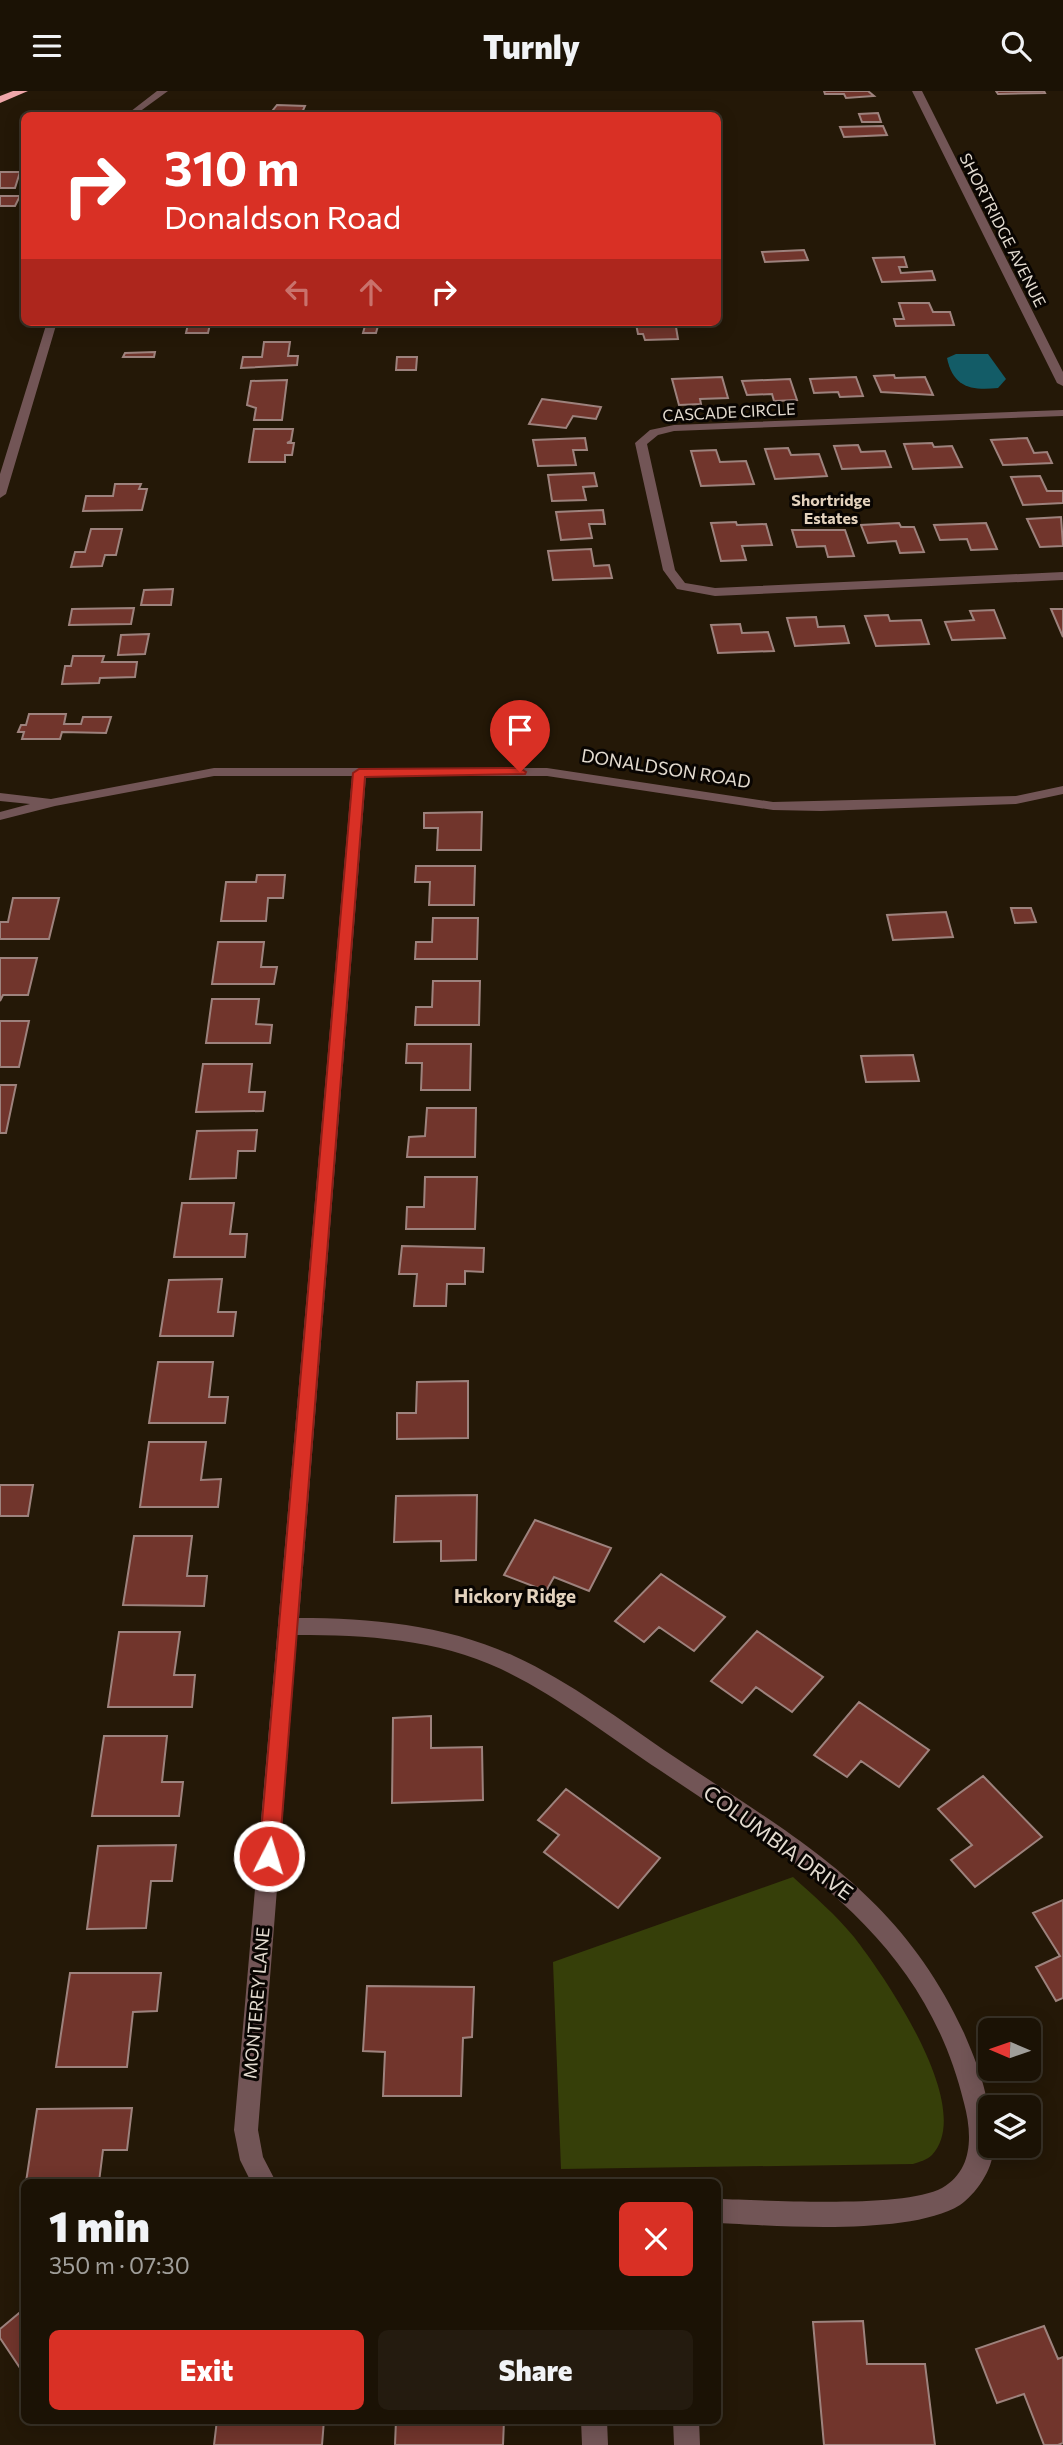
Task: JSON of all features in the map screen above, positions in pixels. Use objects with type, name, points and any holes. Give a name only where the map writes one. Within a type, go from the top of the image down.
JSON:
[{"type":"highway","points":[[0,100],[23,91]]},
{"type":"street","points":[[134,112],[163,91]]},
{"type":"street","name":"SHORTRIDGE AVENUE","points":[[917,91],[1063,383]]},
{"type":"street","points":[[0,494],[51,326]]},
{"type":"street","name":"CASCADE CIRCLE","points":[[1063,413],[674,428],[654,432],[641,443],[669,570],[681,586],[715,592],[1063,576]]},
{"type":"street","name":"DONALDSON ROAD","points":[[0,816],[55,802],[214,772],[547,772],[773,806],[821,807],[1017,800],[1063,790]]},
{"type":"street","name":"MONTEREY LANE","points":[[262,2179],[252,2160],[246,2130],[359,773]]},
{"type":"street","name":"DONALDSON ROAD","points":[[0,797],[55,802]]},
{"type":"street","name":"COLUMBIA DRIVE","points":[[288,1627],[378,1629],[433,1638],[482,1652],[522,1670],[567,1696],[771,1834],[849,1892],[889,1935],[922,1980],[948,2027],[964,2064],[976,2099],[983,2138],[979,2164],[966,2184],[948,2198],[929,2205],[886,2211],[721,2211]]},
{"type":"street","points":[[594,2424],[595,2445]]},
{"type":"street","points":[[686,2424],[687,2445]]},
{"type":"green space","points":[[793,1877],[854,1937],[904,2011],[921,2043],[935,2076],[943,2107],[943,2134],[932,2155],[913,2164],[561,2169],[553,1962]]},
{"type":"water","points":[[956,354],[988,354],[1006,379],[998,388],[979,389],[965,385],[954,375],[947,358]]},
{"type":"building","points":[[824,91],[868,91],[874,96],[846,98],[844,94],[825,94]]},
{"type":"building","points":[[996,91],[1044,91],[1045,93],[998,94]]},
{"type":"building","points":[[277,105],[305,106],[302,112],[271,112]]},
{"type":"building","points":[[878,113],[881,122],[862,122],[859,114]]},
{"type":"building","points":[[883,126],[887,135],[844,137],[840,127]]},
{"type":"building","points":[[0,172],[20,172],[15,188],[0,188]]},
{"type":"building","points":[[0,196],[20,196],[15,206],[0,206]]},
{"type":"building","points":[[804,250],[808,260],[765,262],[762,252]]},
{"type":"building","points":[[904,257],[907,267],[899,267],[901,273],[932,271],[935,280],[882,282],[873,258]]},
{"type":"building","points":[[899,303],[929,303],[933,312],[950,312],[954,325],[896,326],[894,319],[904,319]]},
{"type":"building","points":[[188,326],[210,326],[208,333],[186,333]]},
{"type":"building","points":[[365,326],[378,326],[376,333],[363,333]]},
{"type":"building","points":[[636,326],[692,327],[676,327],[678,339],[645,340],[643,334],[638,334]]},
{"type":"building","points":[[264,342],[290,342],[288,356],[298,356],[297,365],[241,368],[243,357],[262,357]]},
{"type":"building","points":[[155,352],[154,357],[123,357],[125,353]]},
{"type":"building","points":[[397,357],[417,357],[416,370],[396,370]]},
{"type":"building","points":[[894,375],[895,378],[925,377],[933,395],[881,392],[874,376]]},
{"type":"building","points":[[722,377],[728,398],[700,399],[701,404],[679,405],[672,379]]},
{"type":"building","points":[[856,377],[863,396],[840,397],[838,392],[814,393],[810,379]]},
{"type":"building","points":[[790,379],[797,400],[774,401],[772,394],[747,395],[742,381]]},
{"type":"building","points":[[287,380],[282,420],[254,420],[256,408],[247,405],[251,381]]},
{"type":"building","points":[[542,399],[601,407],[596,419],[573,416],[566,428],[529,424]]},
{"type":"building","points":[[254,429],[293,429],[291,441],[287,443],[294,443],[292,455],[285,455],[285,462],[249,462]]},
{"type":"building","points":[[585,438],[587,450],[573,450],[576,465],[538,466],[533,440]]},
{"type":"building","points":[[1027,438],[1034,453],[1047,452],[1052,463],[1003,465],[991,440]]},
{"type":"building","points":[[932,443],[934,447],[952,446],[962,467],[913,469],[904,444]]},
{"type":"building","points":[[858,445],[861,452],[885,451],[891,467],[842,469],[834,446]]},
{"type":"building","points":[[788,448],[791,455],[819,454],[827,476],[775,479],[765,449]]},
{"type":"building","points":[[716,450],[720,462],[746,461],[754,484],[701,486],[691,451]]},
{"type":"building","points":[[594,473],[597,486],[583,487],[586,500],[552,501],[548,475]]},
{"type":"building","points":[[1040,476],[1047,491],[1063,491],[1063,503],[1023,505],[1011,477]]},
{"type":"building","points":[[115,484],[141,484],[139,489],[147,489],[142,510],[83,511],[86,496],[113,496]]},
{"type":"building","points":[[603,510],[605,524],[589,524],[592,538],[561,540],[556,512]]},
{"type":"building","points":[[1061,517],[1063,546],[1040,547],[1027,519]]},
{"type":"building","points":[[736,522],[737,525],[766,524],[772,545],[742,546],[746,560],[721,561],[711,523]]},
{"type":"building","points":[[899,523],[901,527],[914,527],[924,552],[900,553],[896,541],[868,543],[861,525]]},
{"type":"building","points":[[986,523],[997,549],[971,550],[967,539],[940,540],[934,525]]},
{"type":"building","points":[[91,529],[122,529],[116,555],[105,555],[102,566],[71,567],[75,552],[85,552]]},
{"type":"building","points":[[792,530],[845,530],[854,556],[828,557],[825,546],[797,547]]},
{"type":"building","points":[[591,549],[594,566],[609,565],[612,578],[553,580],[548,551]]},
{"type":"building","points":[[173,589],[171,605],[141,605],[144,590]]},
{"type":"building","points":[[134,608],[131,624],[69,625],[72,609]]},
{"type":"building","points":[[1051,609],[1063,609],[1063,637]]},
{"type":"building","points":[[994,610],[1005,638],[952,640],[945,622],[974,620],[970,611]]},
{"type":"building","points":[[888,615],[890,621],[921,620],[929,644],[876,646],[865,616]]},
{"type":"building","points":[[816,617],[818,627],[844,626],[849,643],[795,646],[787,618]]},
{"type":"building","points":[[740,624],[742,633],[768,632],[774,651],[718,653],[711,625]]},
{"type":"building","points":[[149,634],[145,654],[118,655],[121,635]]},
{"type":"building","points":[[73,656],[104,656],[102,662],[137,662],[135,677],[100,678],[99,683],[62,684],[65,666],[71,666]]},
{"type":"building","points":[[29,714],[66,714],[64,724],[81,724],[83,717],[111,717],[106,733],[62,732],[60,739],[22,739],[24,732],[18,732],[21,725],[26,725]]},
{"type":"building","points":[[482,812],[481,850],[437,850],[438,828],[424,828],[424,813]]},
{"type":"building","points":[[416,866],[475,866],[474,905],[429,905],[430,882],[415,882]]},
{"type":"building","points":[[257,875],[285,875],[283,898],[268,898],[266,921],[221,921],[226,882],[256,882]]},
{"type":"building","points":[[13,898],[59,898],[49,939],[0,939],[0,922],[8,922]]},
{"type":"building","points":[[1011,908],[1031,908],[1036,922],[1015,923]]},
{"type":"building","points":[[946,912],[953,937],[893,940],[887,915]]},
{"type":"building","points":[[433,918],[478,918],[477,959],[415,959],[416,942],[432,942]]},
{"type":"building","points":[[218,942],[264,942],[261,967],[277,967],[274,984],[212,984]]},
{"type":"building","points":[[0,958],[37,958],[28,995],[3,995],[0,1001]]},
{"type":"building","points":[[433,981],[480,981],[479,1025],[415,1025],[416,1007],[432,1007]]},
{"type":"building","points":[[212,999],[259,999],[256,1024],[272,1025],[270,1043],[206,1043]]},
{"type":"building","points":[[0,1021],[29,1021],[19,1067],[0,1067]]},
{"type":"building","points":[[407,1044],[471,1044],[470,1090],[421,1090],[422,1063],[406,1063]]},
{"type":"building","points":[[913,1055],[919,1081],[866,1082],[861,1056]]},
{"type":"building","points":[[203,1064],[252,1064],[249,1092],[265,1092],[263,1111],[196,1112]]},
{"type":"building","points":[[0,1085],[16,1085],[6,1133],[0,1133]]},
{"type":"building","points":[[427,1108],[476,1108],[475,1157],[407,1157],[409,1137],[425,1136]]},
{"type":"building","points":[[257,1130],[255,1151],[238,1151],[236,1178],[190,1179],[197,1131]]},
{"type":"building","points":[[425,1177],[477,1177],[475,1229],[406,1229],[407,1207],[424,1207]]},
{"type":"building","points":[[182,1203],[234,1203],[230,1234],[247,1234],[245,1257],[174,1257]]},
{"type":"building","points":[[402,1246],[484,1248],[483,1272],[465,1271],[465,1284],[447,1284],[446,1306],[414,1306],[417,1274],[399,1274]]},
{"type":"building","points":[[222,1279],[218,1312],[236,1312],[233,1336],[160,1336],[169,1280]]},
{"type":"building","points":[[158,1362],[213,1362],[209,1397],[228,1397],[225,1423],[149,1423]]},
{"type":"building","points":[[468,1381],[468,1438],[397,1439],[397,1413],[416,1413],[417,1382]]},
{"type":"building","points":[[149,1442],[206,1442],[201,1480],[221,1479],[218,1507],[140,1507]]},
{"type":"building","points":[[0,1485],[33,1485],[28,1516],[0,1516]]},
{"type":"building","points":[[477,1495],[476,1560],[441,1561],[441,1541],[394,1542],[396,1496]]},
{"type":"building","points":[[535,1520],[611,1548],[589,1591],[554,1577],[546,1591],[504,1575]]},
{"type":"building","points":[[134,1536],[192,1536],[187,1576],[207,1576],[204,1606],[123,1605]]},
{"type":"building","points":[[661,1574],[725,1617],[694,1651],[659,1627],[644,1642],[615,1621]]},
{"type":"building","points":[[757,1631],[823,1677],[792,1712],[756,1687],[742,1703],[711,1681]]},
{"type":"building","points":[[119,1632],[180,1632],[174,1675],[195,1675],[192,1707],[108,1707]]},
{"type":"building","points":[[859,1702],[929,1750],[899,1787],[861,1761],[847,1777],[814,1755]]},
{"type":"building","points":[[431,1716],[431,1748],[482,1747],[483,1800],[392,1803],[393,1718]]},
{"type":"building","points":[[104,1736],[167,1736],[162,1782],[183,1782],[179,1816],[92,1816]]},
{"type":"building","points":[[983,1776],[1042,1837],[975,1887],[951,1860],[972,1845],[938,1809]]},
{"type":"building","points":[[566,1789],[660,1858],[618,1908],[544,1852],[559,1835],[538,1820]]},
{"type":"building","points":[[176,1845],[172,1881],[151,1881],[146,1928],[87,1929],[98,1846]]},
{"type":"building","points":[[1063,1900],[1063,1998],[1056,2001],[1036,1967],[1060,1956],[1033,1913]]},
{"type":"building","points":[[70,1973],[161,1973],[157,2011],[133,2012],[127,2067],[56,2067]]},
{"type":"building","points":[[367,1986],[474,1987],[472,2037],[463,2038],[461,2096],[383,2096],[385,2052],[363,2051]]},
{"type":"building","points":[[132,2108],[127,2150],[103,2150],[99,2179],[26,2179],[37,2109]]},
{"type":"building","points":[[21,2312],[21,2370],[0,2338],[0,2329]]},
{"type":"building","points":[[863,2321],[867,2364],[925,2364],[935,2445],[824,2445],[813,2322]]},
{"type":"building","points":[[1044,2326],[1058,2359],[1063,2357],[1063,2443],[1058,2445],[1044,2445],[1024,2394],[997,2403],[976,2349]]},
{"type":"building","points":[[217,2424],[324,2424],[322,2445],[214,2445]]},
{"type":"building","points":[[396,2424],[504,2424],[503,2445],[395,2445]]},
{"type":"district","name":"Shortridge Estates","points":[[831,509]]},
{"type":"district","name":"Hickory Ridge","points":[[515,1596]]},
{"type":"route","points":[[269,1856],[359,773],[520,772]]}]
